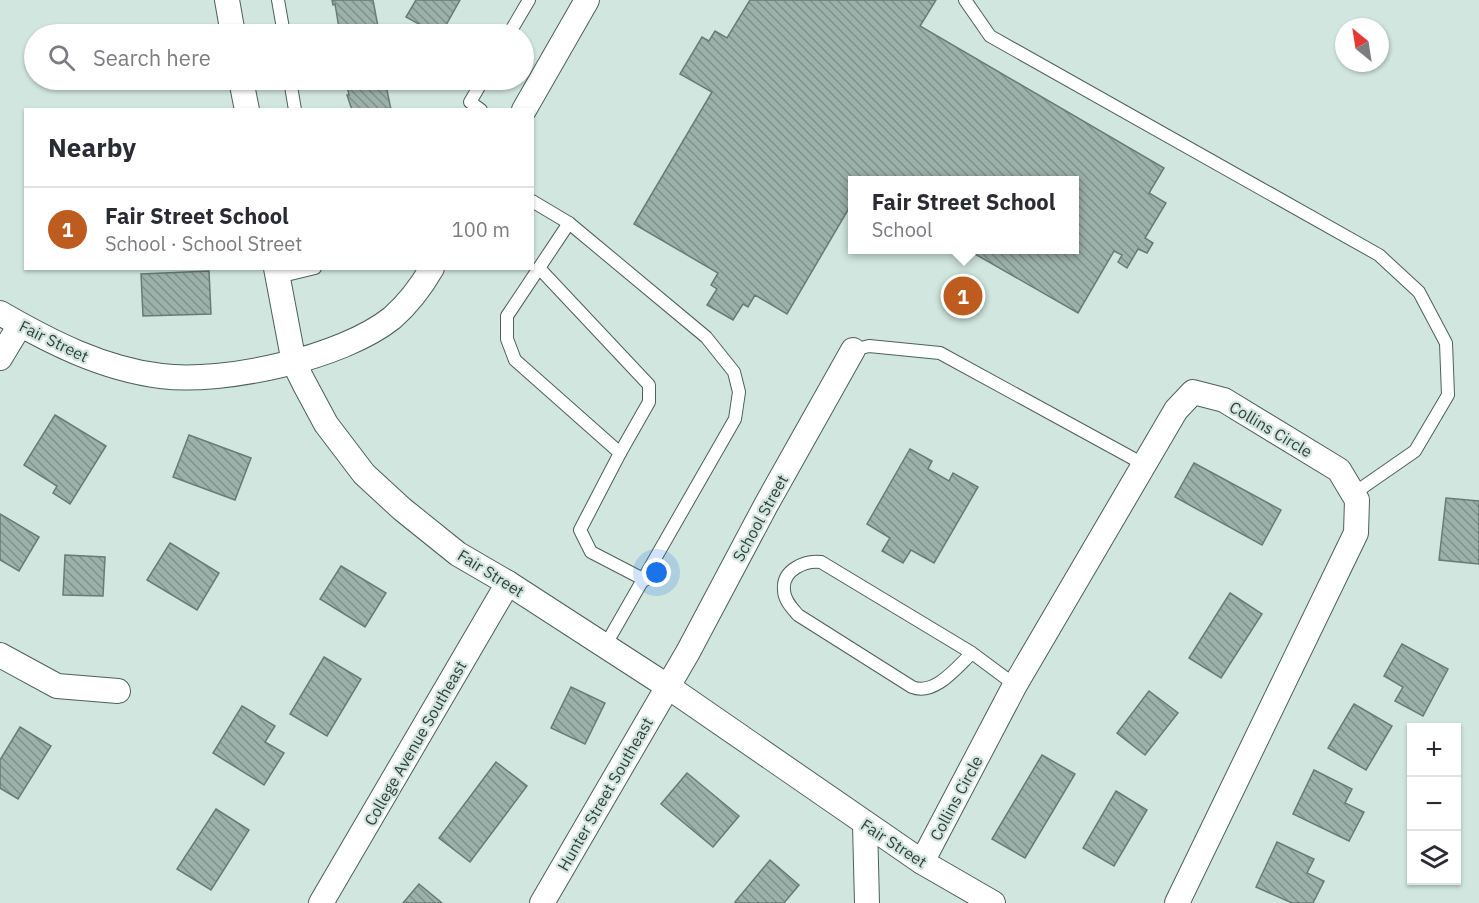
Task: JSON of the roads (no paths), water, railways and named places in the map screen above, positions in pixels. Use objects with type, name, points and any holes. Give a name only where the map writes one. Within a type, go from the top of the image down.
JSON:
[{"type":"street","points":[[227,0],[231,24]]},
{"type":"street","points":[[525,108],[587,0]]},
{"type":"street","points":[[243,90],[247,108]]},
{"type":"street","points":[[277,273],[294,363],[358,338],[391,319],[409,302],[431,270]]},
{"type":"street","points":[[0,358],[10,319]]},
{"type":"street","name":"Fair Street","points":[[10,319],[96,362],[161,376],[217,377],[294,363],[326,424],[364,474],[402,509],[458,554],[508,583],[667,686],[922,862],[993,903]]},
{"type":"street","name":"School Street","points":[[667,686],[853,350]]},
{"type":"street","name":"Collins Circle","points":[[922,862],[1015,685],[1176,410],[1193,392],[1224,400],[1339,470],[1357,500],[1356,533],[1177,903]]},
{"type":"street","name":"College Avenue Southeast","points":[[321,903],[508,583]]},
{"type":"street","points":[[0,655],[57,686],[118,691]]},
{"type":"street","name":"Hunter Street Southeast","points":[[542,903],[667,686]]},
{"type":"street","points":[[866,825],[867,903]]},
{"type":"lane","points":[[278,0],[282,24]]},
{"type":"lane","points":[[515,24],[528,0]]},
{"type":"lane","points":[[965,0],[990,36],[1379,255],[1419,292],[1446,344],[1448,395],[1415,451],[1353,494]]},
{"type":"lane","points":[[292,90],[295,108]]},
{"type":"lane","points":[[477,90],[470,102],[478,108]]},
{"type":"lane","points":[[534,202],[569,223],[706,337],[734,372],[740,392],[735,419],[645,580],[605,646]]},
{"type":"lane","points":[[569,223],[507,316],[507,339],[515,360],[620,453]]},
{"type":"lane","points":[[539,268],[649,386],[649,402],[580,530],[591,552],[645,580]]},
{"type":"lane","points":[[277,273],[300,270]]},
{"type":"lane","points":[[853,350],[869,346],[940,353],[1145,465]]},
{"type":"lane","points":[[972,653],[934,686],[920,690],[912,687],[798,615],[787,602],[783,589],[787,577],[798,565],[811,561],[821,562],[972,653],[1015,685]]},
{"type":"place","name":"Fair Street School","points":[[963,296]]}]
